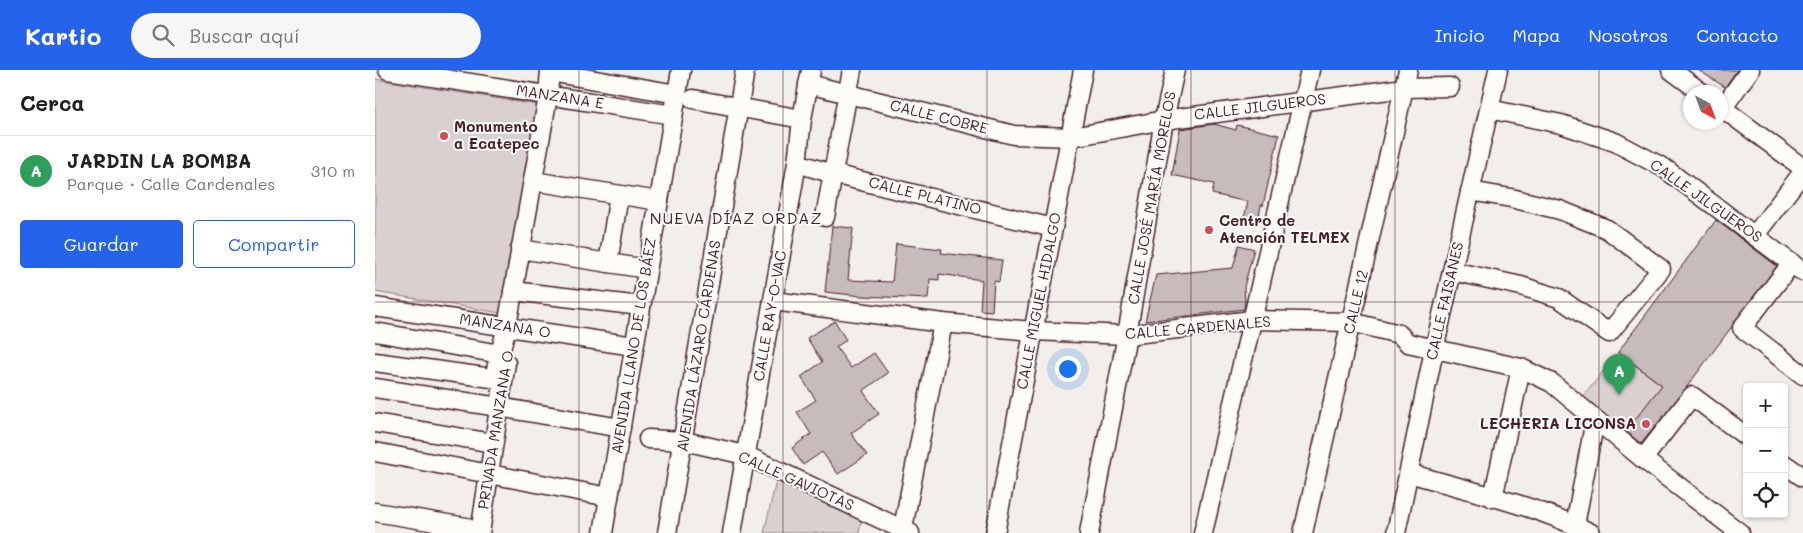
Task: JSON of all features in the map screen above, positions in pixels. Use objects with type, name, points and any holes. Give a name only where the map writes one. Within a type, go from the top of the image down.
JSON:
[{"type":"street","name":"MANZANA E","points":[[388,70],[418,72],[673,115]]},
{"type":"street","name":"AVENIDA LLANO DE LOS BÁEZ","points":[[603,533],[673,115],[685,96],[681,70]]},
{"type":"street","name":"AVENIDA LÁZARO CÁRDENAS","points":[[667,533],[745,70]]},
{"type":"street","points":[[825,217],[852,70]]},
{"type":"street","name":"CALLE MIGUEL HIDALGO","points":[[995,533],[1072,137],[1083,70]]},
{"type":"street","name":"CALLE JOSÉ MARÍA MORELOS","points":[[1089,533],[1127,335],[1164,120],[1175,70]]},
{"type":"street","points":[[1203,533],[1310,70]]},
{"type":"street","name":"CALLE 12","points":[[1303,533],[1408,70]]},
{"type":"street","name":"CALLE FAISANES","points":[[1396,533],[1434,350],[1497,70]]},
{"type":"street","points":[[1671,70],[1691,85]]},
{"type":"street","points":[[1728,99],[1750,70]]},
{"type":"street","points":[[375,362],[492,378],[496,374],[500,354],[510,327],[513,291],[520,249],[533,180],[558,71],[802,119]]},
{"type":"street","name":"CALLE COBRE","points":[[809,77],[847,94],[1014,135],[1072,137]]},
{"type":"street","name":"CALLE RAY-O-VAC","points":[[732,533],[797,163],[809,77]]},
{"type":"street","name":"CALLE JILGUEROS","points":[[1072,137],[1164,120],[1404,88],[1450,87]]},
{"type":"street","name":"CALLE JILGUEROS","points":[[1489,109],[1561,124],[1615,142],[1664,168],[1797,268]]},
{"type":"street","points":[[1728,113],[1803,170],[1755,235]]},
{"type":"street","name":"CALLE PLATINO","points":[[797,163],[833,174],[1053,228]]},
{"type":"street","points":[[533,180],[659,201]]},
{"type":"street","points":[[1452,271],[1521,286],[1559,298],[1609,334],[1661,269],[1607,229],[1560,210],[1511,198],[1470,191]]},
{"type":"street","points":[[608,263],[619,195]]},
{"type":"street","points":[[520,249],[647,270]]},
{"type":"street","points":[[1797,268],[1742,328],[1803,375]]},
{"type":"street","points":[[513,291],[641,306]]},
{"type":"street","name":"CALLE CARDENALES","points":[[773,301],[943,323],[1033,332],[1127,335],[1252,320],[1351,322],[1404,338],[1434,350],[1521,368],[1552,383],[1643,459],[1740,533]]},
{"type":"street","name":"MANZANA O","points":[[375,307],[634,346]]},
{"type":"street","points":[[905,532],[943,323]]},
{"type":"street","name":"PRIVADA MANZANA O","points":[[480,533],[510,327]]},
{"type":"street","points":[[375,332],[500,354]]},
{"type":"street","points":[[1493,498],[1521,368]]},
{"type":"street","points":[[375,388],[499,406],[621,428]]},
{"type":"street","points":[[1643,459],[1692,396],[1743,434]]},
{"type":"street","points":[[1575,525],[1595,420]]},
{"type":"street","points":[[375,423],[493,443]]},
{"type":"street","name":"CALLE GAVIOTAS","points":[[648,439],[684,441],[745,455],[905,532]]},
{"type":"street","points":[[375,452],[609,497]]},
{"type":"street","points":[[1788,467],[1803,477]]},
{"type":"street","points":[[1409,473],[1575,525],[1591,533]]},
{"type":"street","points":[[375,512],[466,528],[469,529],[469,533]]},
{"type":"shaded area","points":[[375,79],[538,105],[501,313],[375,292]]},
{"type":"shaded area","points":[[1618,352],[1678,398],[1673,405],[1656,393],[1624,434],[1580,401]]},
{"type":"shaded area","points":[[776,481],[862,517],[859,533],[764,533]]},
{"type":"building","points":[[1698,70],[1737,70],[1726,85],[1722,85]]},
{"type":"building","points":[[1214,124],[1236,130],[1237,125],[1279,135],[1258,221],[1244,218],[1248,202],[1212,194],[1214,184],[1172,175],[1180,129]]},
{"type":"building","points":[[1716,220],[1777,266],[1686,388],[1641,444],[1626,431],[1662,385],[1618,352]]},
{"type":"building","points":[[832,226],[853,228],[848,280],[892,282],[896,244],[942,249],[941,253],[1002,260],[999,282],[994,281],[992,311],[980,310],[982,280],[939,274],[939,280],[930,279],[928,299],[825,292]]},
{"type":"building","points":[[1239,245],[1254,249],[1244,287],[1244,309],[1145,321],[1156,275],[1233,268]]},
{"type":"building","points":[[835,321],[846,340],[836,347],[851,368],[874,353],[888,373],[863,391],[879,414],[851,433],[867,455],[838,474],[822,452],[803,465],[792,448],[811,434],[797,412],[816,400],[801,377],[822,362],[807,338]]},
{"type":"place","name":"Monumento a Ecatepec","points":[[444,136]]},
{"type":"place","name":"Centro de Atención TELMEX","points":[[1209,230]]},
{"type":"place","name":"JARDIN LA BOMBA","points":[[1619,395]]},
{"type":"place","name":"LECHERIA LICONSA","points":[[1646,424]]},
{"type":"district","name":"NUEVA DÍAZ ORDAZ","points":[[736,218]]}]
